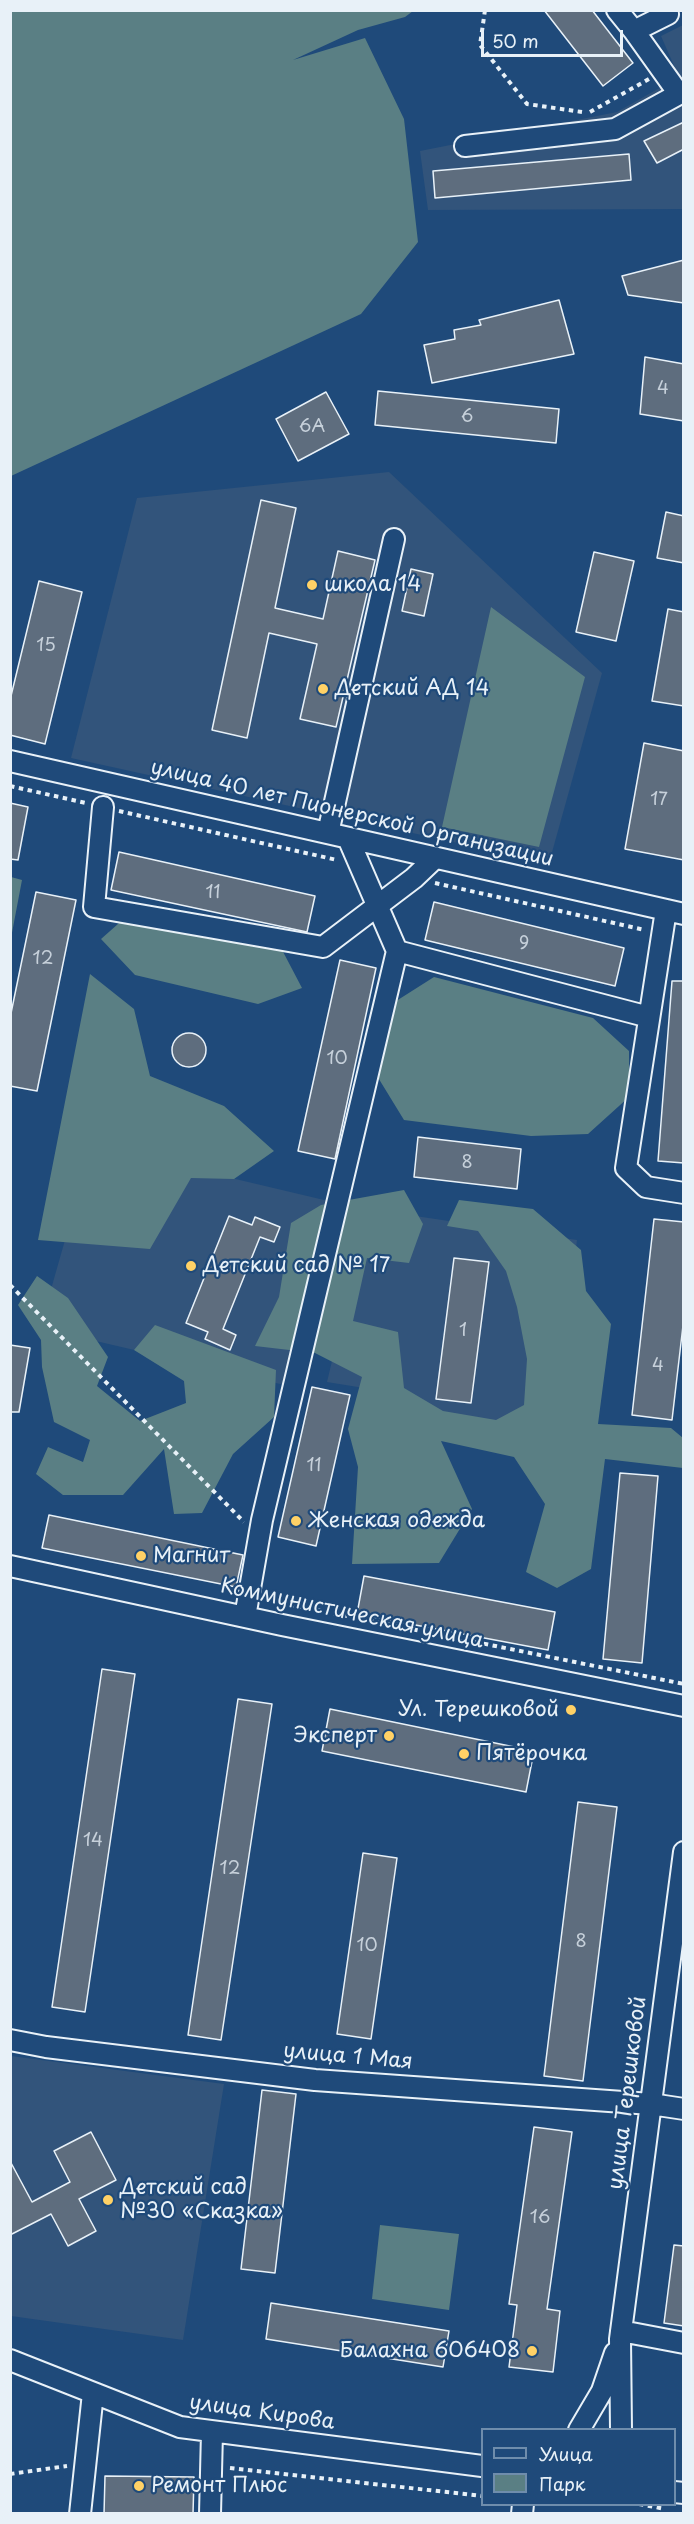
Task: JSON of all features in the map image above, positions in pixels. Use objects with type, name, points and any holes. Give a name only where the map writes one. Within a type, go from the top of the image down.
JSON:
[{"type":"street","points":[[465,146],[615,129],[681,93],[617,10]]},
{"type":"street","points":[[634,31],[671,12]]},
{"type":"street","points":[[328,833],[394,539]]},
{"type":"street","name":"улица 40 лет Пионерской Организации","points":[[10,761],[675,912]]},
{"type":"street","points":[[103,807],[94,906],[323,947],[414,878],[435,858]]},
{"type":"street","points":[[245,1617],[262,1520],[397,951],[348,838]]},
{"type":"street","points":[[675,912],[649,1017],[626,1168],[646,1187],[684,1193]]},
{"type":"street","points":[[397,951],[649,1017]]},
{"type":"street","name":"Коммунистическая улица","points":[[10,1566],[245,1617],[684,1706]]},
{"type":"street","name":"улица Терешковой","points":[[621,2428],[621,2335],[684,1852]]},
{"type":"street","name":"улица 1 Мая","points":[[10,2040],[46,2047],[315,2080],[651,2104],[684,2109]]},
{"type":"street","points":[[621,2335],[684,2343]]},
{"type":"street","name":"улица Терешковой","points":[[580,2428],[602,2391],[621,2335]]},
{"type":"street","name":"улица Кирова","points":[[10,2360],[180,2427],[481,2466]]},
{"type":"street","points":[[80,2514],[93,2393]]},
{"type":"street","points":[[210,2514],[212,2432]]},
{"type":"path","points":[[485,10],[480,45],[527,104],[588,113],[662,71]]},
{"type":"path","points":[[10,1285],[247,1526]]},
{"type":"path","points":[[270,1592],[273,1602]]},
{"type":"path","points":[[249,1597],[684,1684]]},
{"type":"path","points":[[10,2474],[86,2463]]},
{"type":"path","points":[[211,2465],[481,2496]]},
{"type":"shaded area","points":[[683,25],[683,209],[428,210],[420,151],[617,112],[679,77],[661,36]]},
{"type":"shaded area","name":"школа 14","points":[[389,472],[602,673],[549,863],[71,758],[137,498]]},
{"type":"shaded area","name":"Детский сад № 17","points":[[92,1145],[341,1204],[293,1387],[40,1328]]},
{"type":"shaded area","name":"Детский сад № 17","points":[[368,1209],[577,1240],[553,1435],[364,1405],[364,1388],[327,1382]]},
{"type":"shaded area","name":"Детский сад №30 «Сказка»","points":[[11,2056],[224,2084],[183,2340],[11,2316]]},
{"type":"green space","points":[[10,11],[413,11],[405,17],[358,30],[293,60],[365,38],[404,119],[418,242],[361,314],[11,476]]},
{"type":"green space","points":[[491,607],[585,677],[539,847],[442,827]]},
{"type":"green space","points":[[10,877],[22,880],[11,938]]},
{"type":"green space","points":[[127,916],[280,946],[302,988],[258,1004],[135,975],[101,939]]},
{"type":"green space","points":[[90,974],[134,1009],[150,1076],[224,1106],[274,1151],[234,1179],[191,1178],[150,1249],[38,1240]]},
{"type":"green space","points":[[434,977],[593,1018],[629,1051],[629,1097],[588,1134],[531,1136],[404,1120],[374,1071],[393,1003]]},
{"type":"green space","points":[[404,1190],[423,1224],[409,1263],[367,1258],[353,1321],[398,1332],[404,1388],[443,1411],[496,1420],[524,1405],[527,1359],[517,1307],[506,1271],[478,1231],[447,1226],[459,1200],[533,1209],[581,1250],[586,1291],[611,1324],[598,1424],[671,1428],[683,1438],[683,1468],[605,1459],[591,1569],[557,1588],[526,1572],[545,1504],[514,1457],[441,1441],[472,1509],[439,1563],[352,1564],[358,1467],[348,1429],[362,1377],[315,1353],[255,1346],[279,1297],[291,1223],[321,1205]]},
{"type":"green space","points":[[37,1276],[68,1298],[108,1357],[97,1386],[140,1421],[186,1403],[184,1381],[134,1350],[155,1325],[276,1370],[274,1417],[233,1454],[202,1513],[174,1514],[164,1449],[123,1495],[63,1495],[36,1474],[48,1447],[83,1462],[90,1440],[54,1422],[42,1367],[41,1340],[18,1305]]},
{"type":"green space","points":[[380,2225],[459,2234],[449,2310],[372,2299]]},
{"type":"building","points":[[544,10],[592,10],[633,63],[603,86]]},
{"type":"building","points":[[684,122],[684,149],[657,163],[644,141]]},
{"type":"building","points":[[629,154],[631,180],[435,198],[433,171]]},
{"type":"building","points":[[684,260],[684,303],[628,295],[622,276]]},
{"type":"building","points":[[559,300],[574,354],[432,383],[424,345],[455,339],[454,330],[481,325],[479,320]]},
{"type":"building","points":[[645,357],[684,364],[684,421],[640,414]]},
{"type":"building","points":[[378,391],[559,409],[556,443],[375,425]]},
{"type":"building","points":[[326,392],[349,434],[298,461],[276,419]]},
{"type":"building","points":[[261,500],[296,508],[275,608],[323,619],[338,551],[375,560],[336,727],[300,719],[317,644],[269,633],[247,738],[212,730]]},
{"type":"building","points":[[666,512],[684,516],[684,563],[657,558]]},
{"type":"building","points":[[594,552],[634,561],[616,641],[576,632]]},
{"type":"building","points":[[411,569],[433,574],[424,616],[402,611]]},
{"type":"building","points":[[39,581],[82,592],[45,744],[10,735],[10,700]]},
{"type":"building","points":[[668,609],[684,612],[684,706],[652,701]]},
{"type":"building","points":[[644,743],[684,751],[684,860],[625,849]]},
{"type":"building","points":[[10,803],[28,807],[18,860],[10,859]]},
{"type":"building","points":[[119,852],[315,896],[307,932],[111,890]]},
{"type":"building","points":[[36,892],[76,900],[37,1091],[10,1086],[10,1018]]},
{"type":"building","points":[[434,902],[624,948],[615,986],[425,940]]},
{"type":"building","points":[[340,960],[376,968],[335,1159],[298,1151]]},
{"type":"building","points":[[672,981],[684,981],[684,1163],[658,1161]]},
{"type":"building","points":[[189,1033],[201,1038],[206,1050],[201,1062],[189,1067],[177,1062],[172,1050],[177,1038]]},
{"type":"building","points":[[418,1137],[521,1149],[517,1189],[414,1177]]},
{"type":"building","points":[[229,1216],[252,1225],[255,1217],[280,1227],[274,1242],[260,1237],[223,1329],[236,1335],[230,1350],[205,1339],[208,1332],[186,1323]]},
{"type":"building","points":[[654,1219],[684,1222],[684,1317],[672,1420],[632,1415]]},
{"type":"building","points":[[454,1258],[489,1262],[471,1403],[436,1399]]},
{"type":"building","points":[[10,1345],[30,1348],[19,1412],[10,1412]]},
{"type":"building","points":[[312,1387],[350,1395],[316,1546],[278,1537]]},
{"type":"building","points":[[620,1473],[658,1476],[642,1663],[603,1659]]},
{"type":"building","points":[[49,1515],[243,1555],[236,1587],[42,1548]]},
{"type":"building","points":[[364,1576],[555,1612],[548,1650],[357,1614]]},
{"type":"building","points":[[102,1669],[135,1674],[85,2012],[52,2007]]},
{"type":"building","points":[[238,1699],[272,1704],[221,2040],[188,2035]]},
{"type":"building","points":[[330,1709],[534,1751],[526,1792],[322,1751]]},
{"type":"building","points":[[578,1802],[617,1807],[583,2081],[544,2076]]},
{"type":"building","points":[[363,1853],[397,1858],[371,2039],[337,2034]]},
{"type":"building","points":[[262,2090],[296,2094],[275,2273],[241,2269]]},
{"type":"building","points":[[534,2127],[572,2132],[547,2309],[560,2311],[553,2372],[509,2367],[517,2305],[509,2304]]},
{"type":"building","points":[[91,2132],[116,2180],[79,2199],[96,2231],[68,2246],[51,2214],[10,2235],[10,2161],[32,2202],[70,2182],[54,2151]]},
{"type":"building","points":[[674,2245],[684,2246],[684,2326],[664,2323]]},
{"type":"building","points":[[271,2303],[449,2331],[443,2367],[266,2339]]},
{"type":"building","points":[[105,2476],[194,2477],[193,2514],[104,2514]]},
{"type":"place","name":"школа 14","points":[[312,585]]},
{"type":"place","name":"Детский АД 14","points":[[323,689]]},
{"type":"place","name":"Детский сад № 17","points":[[191,1266]]},
{"type":"place","name":"Женская одежда","points":[[296,1521]]},
{"type":"place","name":"Магнит","points":[[141,1556]]},
{"type":"place","name":"Ул. Терешковой","points":[[571,1710]]},
{"type":"place","name":"Эксперт","points":[[389,1736]]},
{"type":"place","name":"Пятёрочка","points":[[464,1754]]},
{"type":"place","name":"Детский сад №30 «Сказка»","points":[[108,2200]]},
{"type":"place","name":"Балахна 606408","points":[[532,2351]]},
{"type":"place","name":"Ремонт Плюс","points":[[139,2486]]}]
